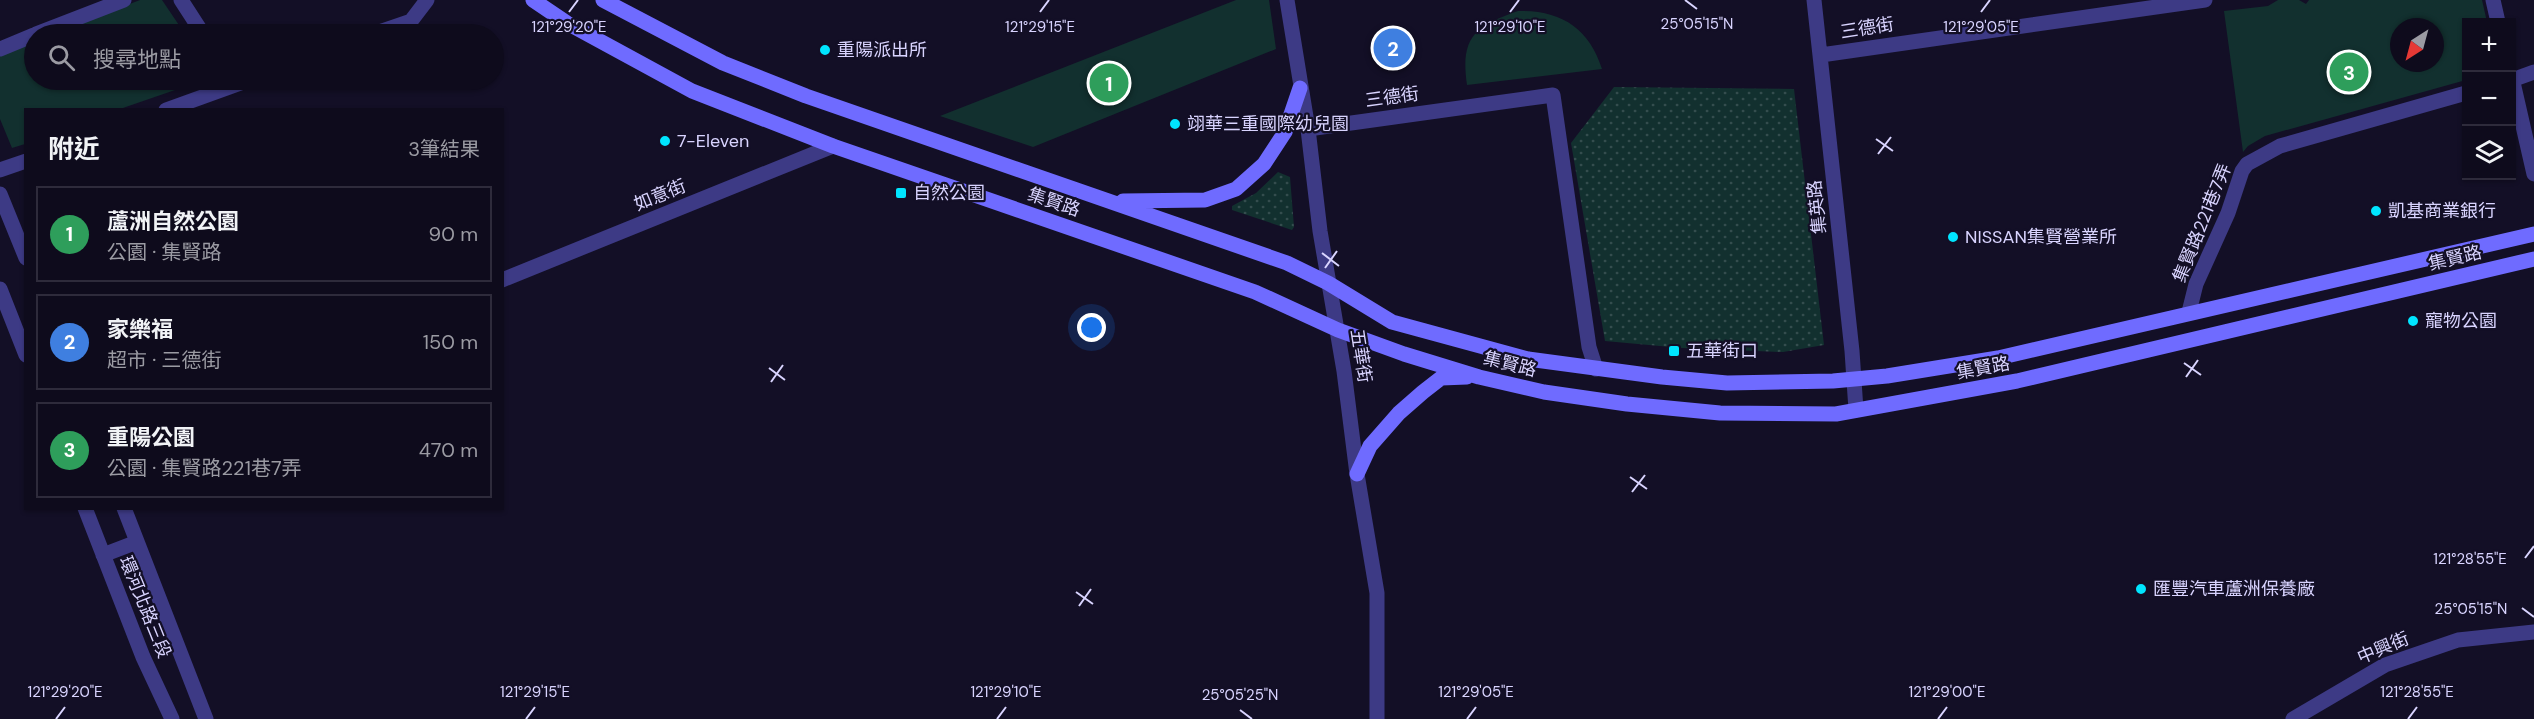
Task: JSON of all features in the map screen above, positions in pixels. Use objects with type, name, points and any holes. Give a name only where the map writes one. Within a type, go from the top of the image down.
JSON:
[{"type":"main road","name":"集賢路","points":[[533,0],[567,23],[692,90],[832,147],[1255,292],[1338,330],[1404,354],[1479,377],[1544,392],[1627,404],[1720,413],[1836,414],[2017,381],[2534,259]]},
{"type":"main road","name":"集賢路","points":[[603,0],[723,63],[806,96],[1287,263],[1328,283],[1392,322],[1528,359],[1596,369],[1727,383],[1887,376],[1998,358],[2188,312],[2534,234]]},
{"type":"main road","points":[[1108,201],[1205,200],[1236,189],[1270,156],[1285,132],[1300,88]]},
{"type":"main road","points":[[1357,474],[1370,446],[1399,413],[1423,392],[1441,378],[1479,377]]},
{"type":"street","points":[[63,24],[124,0]]},
{"type":"street","points":[[181,0],[197,24]]},
{"type":"street","points":[[402,24],[411,21],[427,0]]},
{"type":"street","name":"五華街","points":[[1287,0],[1308,129],[1328,283],[1338,330],[1357,474],[1377,593],[1377,719]]},
{"type":"street","name":"集英路","points":[[1814,0],[1856,410]]},
{"type":"street","name":"三德街","points":[[1821,55],[2205,0]]},
{"type":"street","points":[[2493,0],[2497,18]]},
{"type":"street","points":[[0,49],[24,39]]},
{"type":"street","points":[[2516,78],[2534,72]]},
{"type":"street","points":[[171,108],[216,90]]},
{"type":"street","name":"集賢路221巷7弄","points":[[2188,312],[2196,284],[2228,213],[2242,171],[2247,164],[2280,146],[2462,94]]},
{"type":"street","name":"三德街","points":[[1308,129],[1553,95],[1589,347],[1596,369]]},
{"type":"street","points":[[2516,96],[2534,174]]},
{"type":"street","name":"如意街","points":[[504,279],[832,147]]},
{"type":"street","points":[[0,170],[24,162]]},
{"type":"street","points":[[0,194],[24,253]]},
{"type":"street","points":[[0,289],[24,349]]},
{"type":"street","name":"環河北路三段","points":[[86,510],[143,657],[172,719]]},
{"type":"street","name":"環河北路三段","points":[[125,510],[206,719]]},
{"type":"street","points":[[104,555],[137,542]]},
{"type":"street","name":"中興街","points":[[2293,719],[2385,665],[2458,640],[2534,632]]},
{"type":"green space","points":[[140,0],[162,0],[178,24],[79,24]]},
{"type":"green space","points":[[1236,0],[1269,0],[1276,49],[1033,147],[940,116]]},
{"type":"green space","points":[[2278,0],[2299,0],[2306,4],[2309,0],[2482,0],[2486,18],[2462,18],[2462,81],[2265,136],[2248,146],[2243,152],[2224,11],[2268,6]]},
{"type":"green space","points":[[1518,11],[1547,14],[1571,24],[1589,42],[1602,69],[1467,85],[1466,55],[1474,36],[1491,22]]},
{"type":"green space","points":[[24,46],[24,90],[175,90],[123,108],[24,108],[24,144],[12,148],[0,119],[0,55]]},
{"type":"green space","points":[[1614,87],[1794,89],[1824,345],[1783,352],[1682,348],[1605,341],[1571,143]]},
{"type":"green space","points":[[1278,172],[1290,177],[1294,227],[1292,230],[1232,210],[1232,206],[1256,193]]},
{"type":"place","name":"家樂福","points":[[1393,48]]},
{"type":"place","name":"重陽派出所","points":[[825,50]]},
{"type":"place","name":"重陽公園","points":[[2349,72]]},
{"type":"place","name":"蘆洲自然公園","points":[[1109,83]]},
{"type":"place","name":"翊華三重國際幼兒園","points":[[1175,124]]},
{"type":"place","name":"7-Eleven","points":[[665,141]]},
{"type":"place","name":"自然公園","points":[[901,193]]},
{"type":"place","name":"凱基商業銀行","points":[[2376,211]]},
{"type":"place","name":"NISSAN集賢營業所","points":[[1953,237]]},
{"type":"place","name":"寵物公園","points":[[2413,321]]},
{"type":"place","name":"五華街口","points":[[1674,351]]},
{"type":"place","name":"匯豐汽車蘆洲保養廠","points":[[2141,589]]}]
